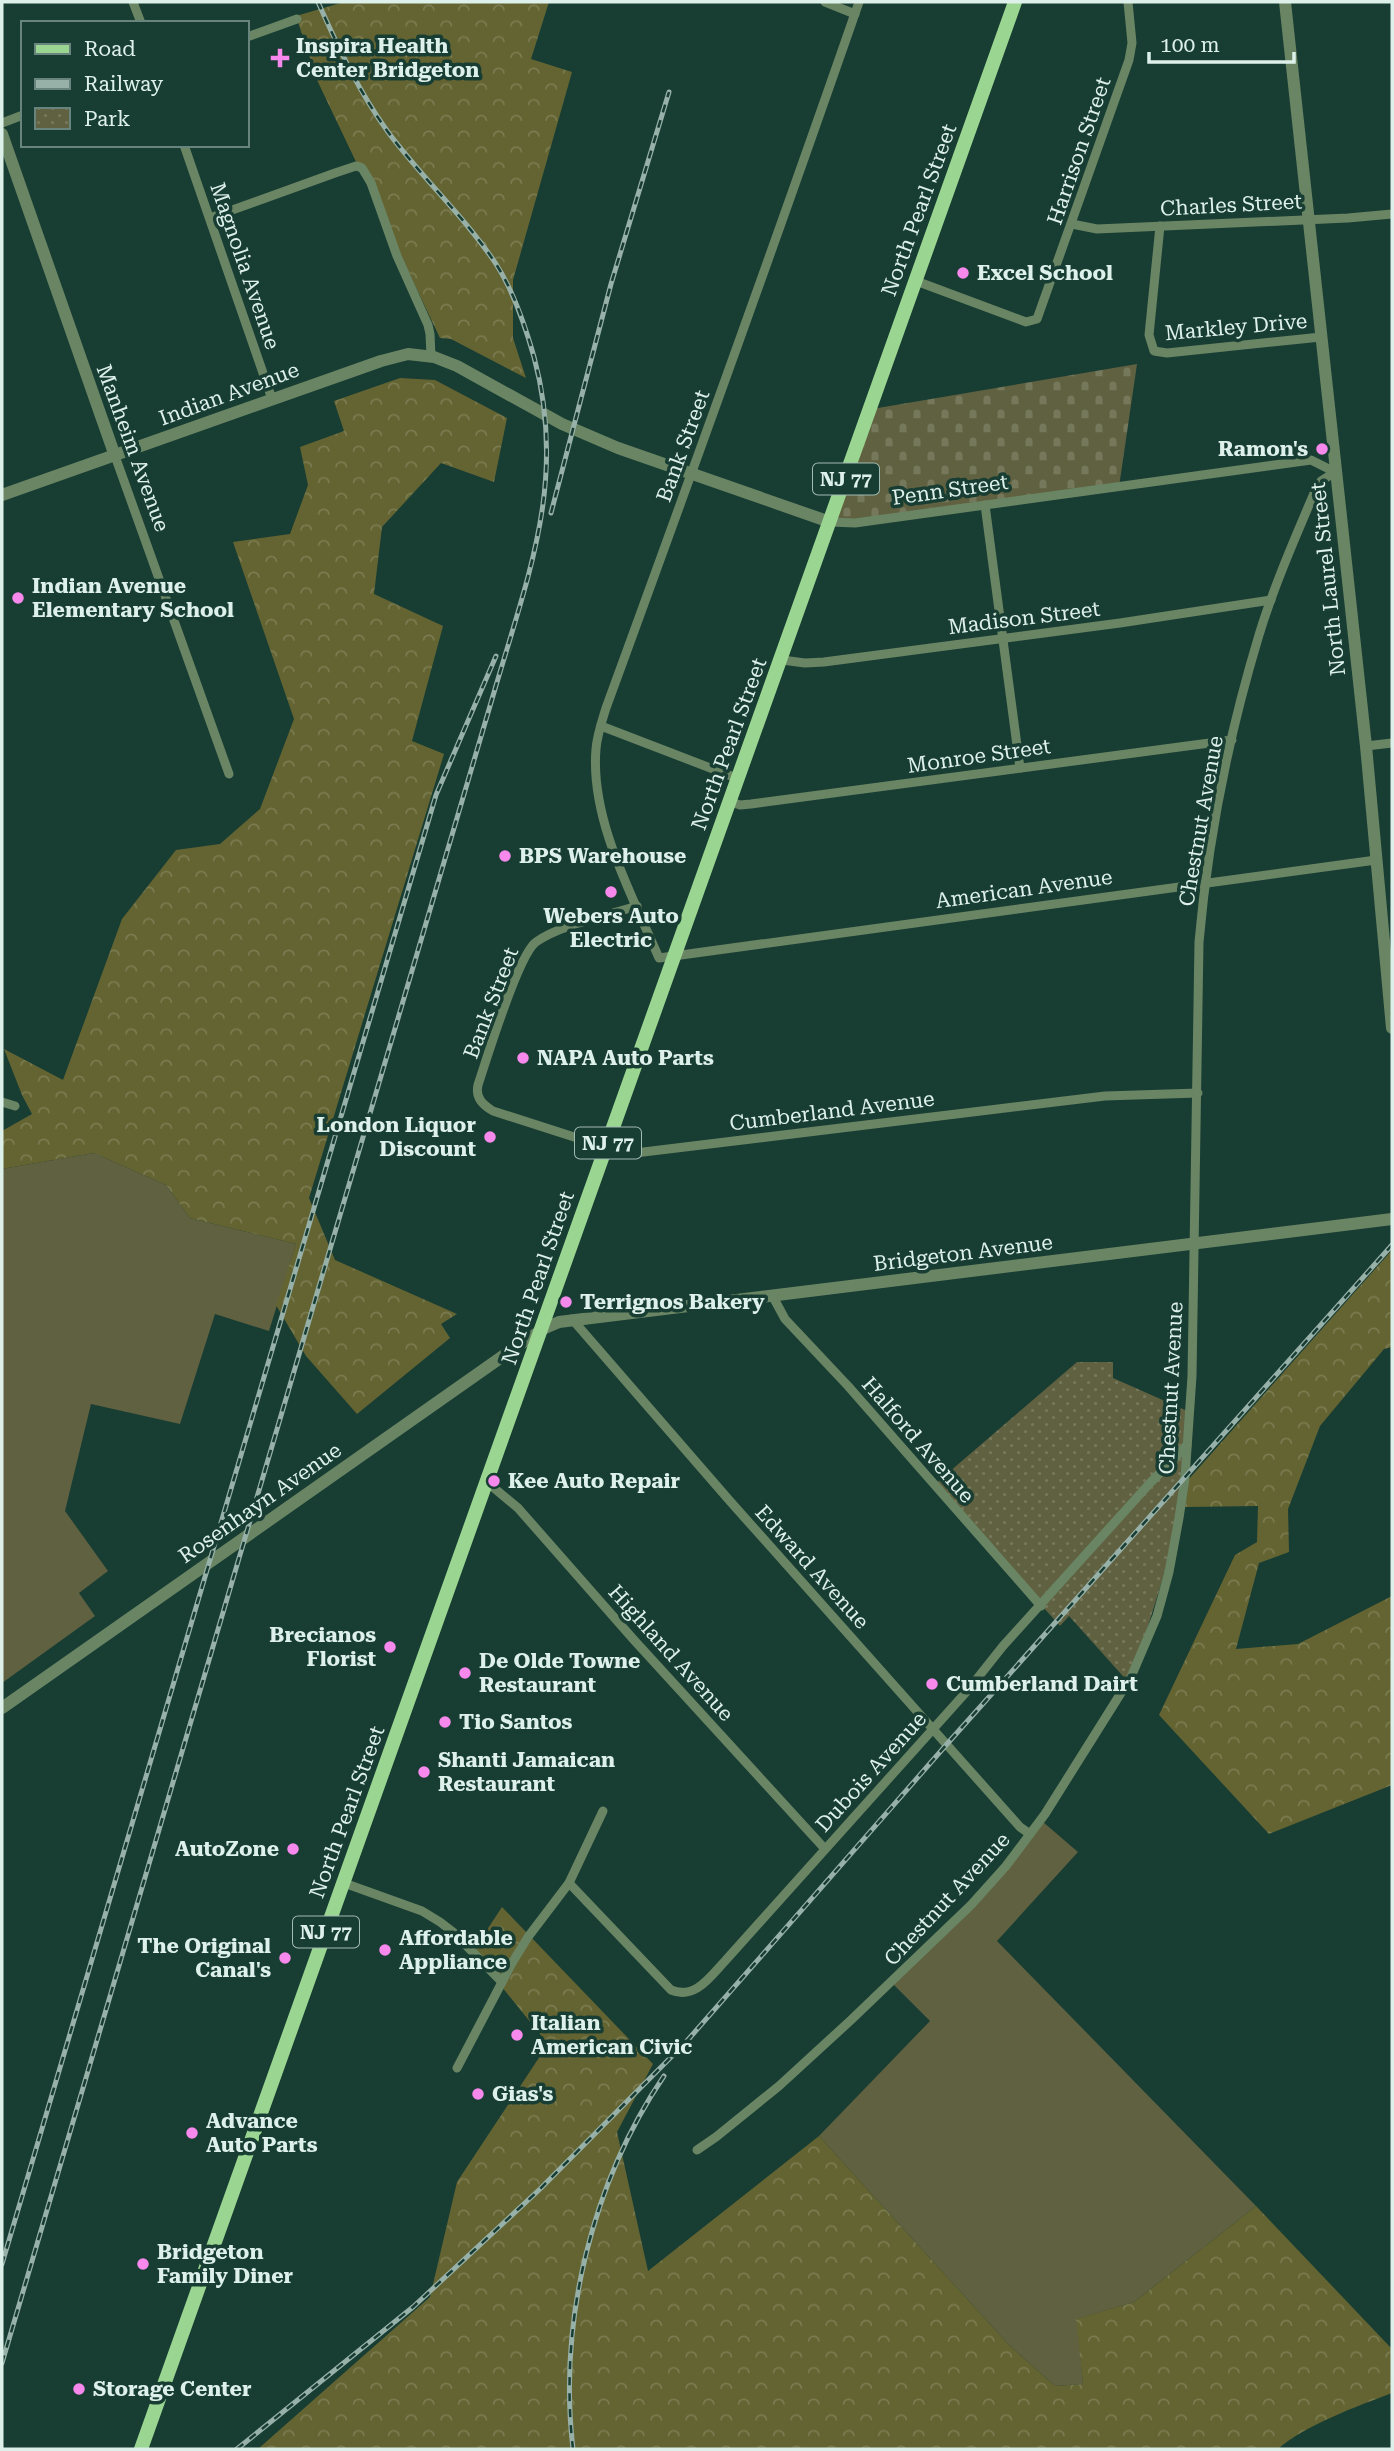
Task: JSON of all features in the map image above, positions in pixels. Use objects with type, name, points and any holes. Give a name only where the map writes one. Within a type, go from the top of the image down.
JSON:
[{"type":"main road","name":"North Pearl Street","points":[[141,2449],[677,956],[1015,2]]},
{"type":"street","points":[[133,2],[140,21]]},
{"type":"street","points":[[825,2],[855,14]]},
{"type":"street","name":"Bank Street","points":[[677,956],[659,958],[617,858],[598,798],[595,762],[601,726],[859,2]]},
{"type":"street","name":"Harrison Street","points":[[916,281],[1026,322],[1037,319],[1129,60],[1132,43],[1128,2]]},
{"type":"street","name":"North Laurel Street","points":[[1285,2],[1366,746],[1392,1028]]},
{"type":"street","points":[[248,37],[297,19]]},
{"type":"street","points":[[2,123],[21,116]]},
{"type":"street","name":"Manheim Avenue","points":[[2,134],[229,774]]},
{"type":"street","name":"Magnolia Avenue","points":[[185,147],[272,399]]},
{"type":"street","points":[[210,218],[359,166],[371,183],[401,268],[428,325],[431,356]]},
{"type":"street","name":"Charles Street","points":[[1072,224],[1097,229],[1392,214]]},
{"type":"street","name":"Markley Drive","points":[[1160,226],[1149,335],[1154,351],[1167,353],[1321,337]]},
{"type":"street","name":"Indian Avenue","points":[[2,495],[396,356],[431,356]]},
{"type":"street","name":"Penn Street","points":[[431,356],[457,366],[562,424],[618,448],[830,522],[855,523],[1311,460],[1335,472]]},
{"type":"street","name":"Chestnut Avenue","points":[[697,2150],[779,2086],[892,1983],[971,1905],[1006,1866],[1045,1814],[1131,1676],[1157,1616],[1179,1518],[1192,1376],[1199,942],[1204,882],[1232,740],[1259,635],[1315,491],[1321,481],[1335,472]]},
{"type":"street","points":[[985,505],[1020,768]]},
{"type":"street","name":"Madison Street","points":[[782,660],[824,662],[1271,600]]},
{"type":"street","points":[[601,726],[739,779]]},
{"type":"street","name":"Monroe Street","points":[[731,802],[751,804],[1232,740]]},
{"type":"street","points":[[1366,746],[1392,743]]},
{"type":"street","name":"American Avenue","points":[[677,956],[1376,860]]},
{"type":"street","name":"Bank Street","points":[[481,1101],[478,1085],[519,967],[530,947],[538,940],[557,932],[637,906]]},
{"type":"street","name":"Cumberland Avenue","points":[[481,1101],[493,1111],[627,1154],[1105,1096],[1198,1093]]},
{"type":"street","points":[[2,1102],[15,1106]]},
{"type":"street","name":"Bridgeton Avenue","points":[[542,1331],[572,1319],[1392,1219]]},
{"type":"street","name":"Halford Avenue","points":[[772,1295],[785,1319],[848,1386],[1041,1606]]},
{"type":"street","name":"Edward Avenue","points":[[572,1319],[1020,1827],[1030,1834]]},
{"type":"street","name":"Rosenhayn Avenue","points":[[2,1708],[542,1331]]},
{"type":"street","name":"Dubois Avenue","points":[[569,1883],[671,1990],[685,1994],[697,1989],[933,1729],[1003,1646],[1187,1445]]},
{"type":"street","name":"Highland Avenue","points":[[488,1483],[518,1508],[634,1640],[825,1849]]},
{"type":"street","points":[[457,2068],[528,1937],[569,1883],[603,1811]]},
{"type":"street","points":[[344,1883],[422,1912],[440,1922],[502,1982]]},
{"type":"green space","points":[[344,2],[549,2],[531,59],[572,72],[513,280],[513,338],[526,378],[451,339],[440,338],[317,80],[296,16]]},
{"type":"green space","points":[[1137,364],[1119,487],[830,522],[872,409]]},
{"type":"green space","points":[[400,378],[435,380],[507,418],[494,482],[441,463],[382,527],[374,594],[443,626],[412,741],[444,754],[309,1198],[335,1260],[457,1314],[441,1324],[450,1338],[357,1414],[306,1356],[276,1305],[296,1244],[190,1218],[166,1185],[94,1153],[2,1169],[2,1131],[32,1114],[4,1049],[63,1080],[122,919],[176,850],[220,844],[260,809],[294,719],[233,542],[290,534],[308,485],[300,447],[344,431],[334,401]]},
{"type":"green space","points":[[94,1153],[166,1185],[190,1218],[296,1244],[269,1331],[215,1314],[180,1424],[91,1404],[65,1511],[108,1571],[79,1593],[95,1616],[2,1683],[2,1169]]},
{"type":"green space","points":[[1392,1250],[1392,1347],[1384,1349],[1320,1426],[1288,1509],[1289,1552],[1259,1563],[1236,1649],[1298,1644],[1392,1596],[1392,1785],[1269,1834],[1159,1715],[1235,1555],[1257,1542],[1258,1506],[1185,1507],[1188,1480]]},
{"type":"green space","points":[[1077,1362],[1113,1362],[1113,1378],[1192,1413],[1185,1507],[1130,1684],[1069,1616],[1060,1626],[934,1485]]},
{"type":"green space","points":[[1043,1822],[1078,1852],[997,1941],[1256,2206],[1134,2302],[1077,2319],[1083,2384],[1055,2386],[1010,2346],[819,2136],[930,2021],[892,1983],[942,1938]]},
{"type":"green space","points":[[502,1907],[653,2064],[617,2132],[648,2271],[819,2136],[1010,2346],[1055,2386],[1083,2384],[1076,2319],[1134,2302],[1256,2206],[1392,2349],[1392,2393],[1317,2424],[1278,2449],[258,2449],[430,2297],[457,2182],[548,2044],[473,1951]]},
{"type":"railway","points":[[2,2363],[520,605],[540,525],[547,444],[543,402],[531,345],[518,309],[496,264],[484,247],[377,117],[333,36],[318,2]]},
{"type":"railway","points":[[551,513],[611,284],[669,92]]},
{"type":"railway","points":[[2,2264],[436,795],[496,656]]},
{"type":"railway","points":[[237,2449],[413,2307],[540,2189],[686,2042],[947,1744],[1392,1245]]},
{"type":"railway","points":[[573,2449],[571,2352],[576,2303],[586,2255],[617,2161],[664,2076]]},
{"type":"place","name":"Inspira Health Center Bridgeton","points":[[280,58]]},
{"type":"place","name":"Excel School","points":[[963,273]]},
{"type":"place","name":"Ramon's","points":[[1322,449]]},
{"type":"place","name":"Indian Avenue Elementary School","points":[[18,598]]},
{"type":"place","name":"BPS Warehouse","points":[[505,856]]},
{"type":"place","name":"Webers Auto Electric","points":[[611,892]]},
{"type":"place","name":"NAPA Auto Parts","points":[[523,1058]]},
{"type":"place","name":"London Liquor Discount","points":[[490,1137]]},
{"type":"place","name":"Terrignos Bakery","points":[[566,1302]]},
{"type":"place","name":"Kee Auto Repair","points":[[494,1481]]},
{"type":"place","name":"Brecianos Florist","points":[[390,1647]]},
{"type":"place","name":"De Olde Towne Restaurant","points":[[465,1673]]},
{"type":"place","name":"Cumberland Dairt","points":[[932,1684]]},
{"type":"place","name":"Tio Santos","points":[[445,1722]]},
{"type":"place","name":"Shanti Jamaican Restaurant","points":[[424,1772]]},
{"type":"place","name":"AutoZone","points":[[293,1849]]},
{"type":"place","name":"Affordable Appliance","points":[[385,1950]]},
{"type":"place","name":"The Original Canal's","points":[[285,1958]]},
{"type":"place","name":"Italian American Civic","points":[[517,2035]]},
{"type":"place","name":"Gias's","points":[[478,2094]]},
{"type":"place","name":"Advance Auto Parts","points":[[192,2133]]},
{"type":"place","name":"Bridgeton Family Diner","points":[[143,2264]]},
{"type":"place","name":"Storage Center","points":[[79,2389]]}]
